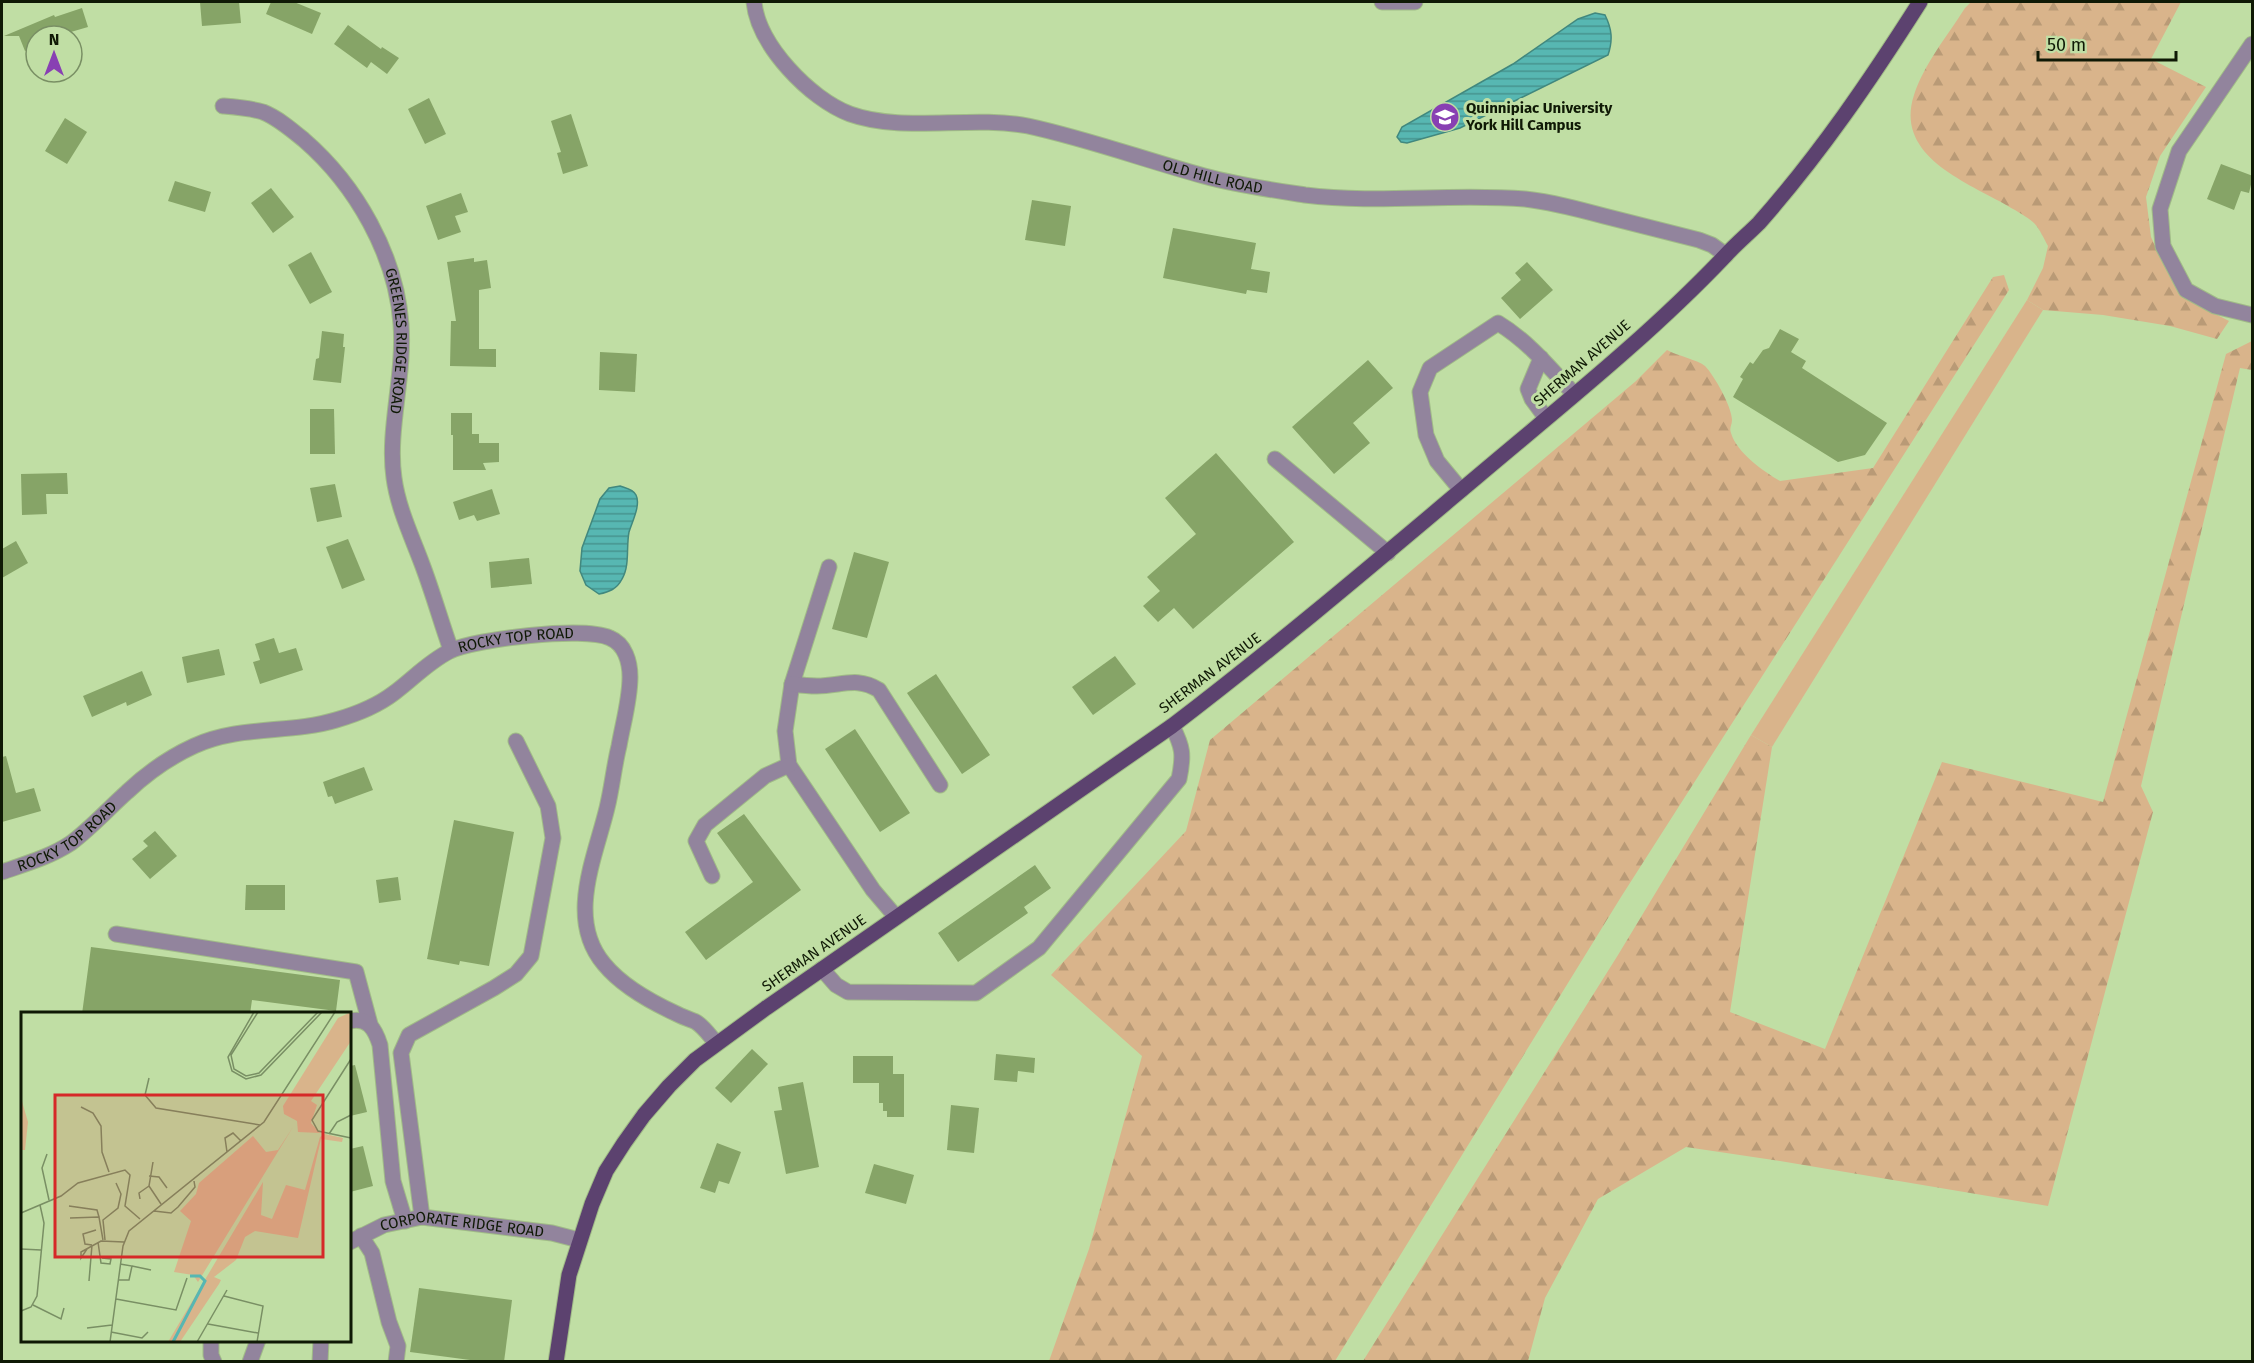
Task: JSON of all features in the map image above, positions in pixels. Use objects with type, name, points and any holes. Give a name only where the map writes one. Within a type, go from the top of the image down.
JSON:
[{"type":"main road","name":"SHERMAN AVENUE","points":[[556,1362],[569,1275],[579,1240],[606,1172],[644,1115],[695,1060],[716,1043],[1172,726],[1288,637],[1574,394],[1670,310],[1756,225],[1830,137],[1920,2]]},
{"type":"street","name":"OLD HILL ROAD","points":[[754,2],[760,25],[771,46],[810,90],[850,114],[898,122],[987,121],[1029,126],[1206,177],[1307,195],[1374,199],[1524,199],[1698,240],[1712,245],[1726,255]]},
{"type":"street","points":[[1382,2],[1415,2]]},
{"type":"street","points":[[2253,44],[2179,151],[2160,209],[2163,246],[2186,290],[2215,306],[2253,315]]},
{"type":"street","name":"GREENES RIDGE ROAD","points":[[222,106],[246,108],[264,113],[296,134],[322,156],[338,175],[361,210],[389,264],[399,304],[403,358],[392,452],[394,479],[400,506],[452,650]]},
{"type":"street","points":[[1461,490],[1437,461],[1426,435],[1420,392],[1430,368],[1498,323],[1511,331],[1540,358],[1574,394]]},
{"type":"street","points":[[1540,358],[1528,389],[1532,399],[1546,418]]},
{"type":"street","points":[[1275,459],[1388,553]]},
{"type":"street","points":[[828,567],[792,684],[785,730],[789,765],[873,890],[896,917]]},
{"type":"street","name":"ROCKY TOP ROAD","points":[[2,872],[54,853],[72,842],[145,777],[194,746],[240,733],[333,721],[361,712],[381,702],[421,669],[452,650],[483,643],[572,633],[593,633],[610,638],[621,645],[627,658],[630,675],[628,698],[607,807],[586,896],[587,933],[592,947],[611,973],[632,989],[677,1015],[696,1022],[716,1043]]},
{"type":"street","points":[[792,684],[818,686],[860,681],[879,690],[940,785]]},
{"type":"street","points":[[822,969],[836,985],[848,992],[976,993],[1039,948],[1179,779],[1183,758],[1181,744],[1172,726]]},
{"type":"street","points":[[422,1217],[401,1053],[409,1035],[516,974],[531,956],[553,838],[548,806],[516,741]]},
{"type":"street","points":[[712,876],[696,842],[705,825],[765,776],[789,765]]},
{"type":"street","points":[[116,934],[356,972],[370,1024],[380,1046],[393,1181],[405,1221]]},
{"type":"street","points":[[351,1021],[358,1019],[370,1024]]},
{"type":"street","name":"CORPORATE RIDGE ROAD","points":[[355,1239],[384,1226],[422,1217],[552,1233],[579,1240]]},
{"type":"street","points":[[355,1239],[372,1253],[386,1312],[398,1346],[396,1362]]},
{"type":"street","points":[[211,1342],[211,1355],[214,1362]]},
{"type":"street","points":[[250,1362],[258,1342]]},
{"type":"street","points":[[320,1362],[321,1342]]},
{"type":"green space","points":[[1971,2],[2181,2],[2151,59],[2206,87],[2160,156],[2146,197],[2151,237],[2170,277],[2198,305],[2229,321],[2217,339],[2170,326],[2103,315],[2043,310],[2027,300],[2043,268],[2048,246],[2038,228],[2025,216],[1941,167],[1926,153],[1915,136],[1911,117],[1918,83],[1937,50]]},
{"type":"green space","points":[[2004,275],[2009,290],[1621,897],[1335,1361],[1049,1361],[1089,1249],[1142,1056],[1051,975],[1186,831],[1210,740],[1636,381],[1667,350],[1698,362],[1709,370],[1729,407],[1732,420],[1730,431],[1739,448],[1751,461],[1780,481],[1873,468],[1993,277]]},
{"type":"green space","points":[[2027,300],[2043,310],[1772,747],[1751,735]]},
{"type":"green space","points":[[2252,341],[2252,370],[2240,368],[2141,786],[2153,812],[2048,1206],[1686,1147],[1598,1199],[1545,1298],[1528,1361],[1363,1361],[1618,955],[1751,735],[1772,747],[1730,1012],[1825,1049],[1942,762],[2103,802],[2226,354]]},
{"type":"water","points":[[1595,13],[1605,15],[1609,25],[1611,44],[1608,55],[1460,128],[1407,143],[1401,142],[1397,137],[1402,127],[1513,64],[1578,19]]},
{"type":"water","points":[[620,486],[633,491],[637,499],[637,508],[629,532],[626,568],[615,588],[599,594],[586,585],[580,571],[582,548],[600,499],[609,488]]},
{"type":"building","points":[[200,2],[239,2],[241,23],[202,26]]},
{"type":"building","points":[[271,2],[294,2],[321,13],[312,34],[266,14]]},
{"type":"building","points":[[82,8],[88,27],[84,28],[84,24],[33,24],[54,15],[55,17]]},
{"type":"building","points":[[348,25],[381,49],[382,47],[399,58],[387,74],[371,62],[367,68],[334,44]]},
{"type":"building","points":[[24,28],[24,48],[19,36],[4,36]]},
{"type":"building","points":[[429,98],[446,134],[425,144],[408,109]]},
{"type":"building","points":[[571,114],[588,166],[563,174],[557,153],[561,152],[551,121]]},
{"type":"building","points":[[65,118],[87,132],[67,164],[45,151]]},
{"type":"building","points":[[2221,164],[2253,176],[2249,193],[2241,191],[2234,210],[2207,199]]},
{"type":"building","points":[[175,181],[211,192],[205,212],[168,201]]},
{"type":"building","points":[[271,188],[294,217],[273,233],[251,203]]},
{"type":"building","points":[[461,193],[468,212],[455,216],[461,232],[438,240],[426,206]]},
{"type":"building","points":[[1032,200],[1071,206],[1065,246],[1025,240]]},
{"type":"building","points":[[1173,228],[1256,243],[1251,269],[1270,272],[1267,293],[1247,290],[1246,294],[1163,278]]},
{"type":"building","points":[[311,252],[332,292],[310,304],[288,265]]},
{"type":"building","points":[[474,258],[474,262],[487,260],[491,288],[479,290],[479,349],[496,349],[496,367],[450,366],[451,321],[456,321],[447,262]]},
{"type":"building","points":[[1527,262],[1553,290],[1520,319],[1501,298],[1521,280],[1515,273]]},
{"type":"building","points":[[1780,329],[1799,339],[1791,352],[1806,361],[1802,368],[1887,423],[1865,455],[1838,462],[1733,397],[1743,379],[1740,377],[1750,362],[1753,364],[1763,350],[1769,348]]},
{"type":"building","points":[[322,331],[344,334],[341,383],[313,380],[316,359],[319,358]]},
{"type":"building","points":[[600,352],[637,354],[635,392],[599,390]]},
{"type":"building","points":[[1368,360],[1393,388],[1353,423],[1370,443],[1334,474],[1292,427]]},
{"type":"building","points":[[310,409],[334,409],[335,454],[310,454]]},
{"type":"building","points":[[451,413],[472,413],[472,434],[479,434],[479,443],[499,443],[499,462],[483,463],[486,470],[453,470]]},
{"type":"building","points":[[1216,453],[1294,542],[1193,629],[1174,608],[1158,622],[1143,606],[1160,591],[1147,577],[1196,534],[1165,498]]},
{"type":"building","points":[[67,473],[68,494],[46,494],[47,514],[22,515],[21,474]]},
{"type":"building","points":[[335,484],[342,517],[317,522],[310,488]]},
{"type":"building","points":[[492,489],[500,514],[477,521],[474,515],[459,520],[453,502]]},
{"type":"building","points":[[348,539],[365,580],[342,589],[326,547]]},
{"type":"building","points":[[16,541],[28,563],[2,578],[2,549]]},
{"type":"building","points":[[854,552],[889,562],[867,638],[832,629]]},
{"type":"building","points":[[529,558],[532,584],[491,588],[489,562]]},
{"type":"building","points":[[274,638],[279,653],[296,648],[303,670],[260,684],[253,662],[260,660],[255,644]]},
{"type":"building","points":[[219,649],[225,675],[187,683],[182,657]]},
{"type":"building","points":[[1115,656],[1136,684],[1093,715],[1072,687]]},
{"type":"building","points":[[142,671],[152,695],[127,706],[126,702],[92,717],[83,696]]},
{"type":"building","points":[[936,674],[990,755],[962,774],[907,693]]},
{"type":"building","points":[[855,729],[910,813],[880,832],[825,749]]},
{"type":"building","points":[[6,756],[16,793],[34,788],[41,811],[2,822],[2,757]]},
{"type":"building","points":[[364,767],[373,790],[335,804],[332,796],[328,797],[323,782]]},
{"type":"building","points":[[744,814],[801,890],[706,960],[685,932],[753,882],[717,833]]},
{"type":"building","points":[[454,820],[514,832],[489,966],[460,961],[459,965],[427,959]]},
{"type":"building","points":[[155,831],[177,856],[150,879],[132,859],[148,846],[143,841]]},
{"type":"building","points":[[1035,865],[1051,888],[1024,907],[1028,913],[958,962],[938,933]]},
{"type":"building","points":[[398,877],[401,900],[379,903],[376,880]]},
{"type":"building","points":[[246,885],[285,885],[285,910],[245,910]]},
{"type":"building","points":[[91,947],[340,980],[336,1011],[252,1000],[250,1012],[82,1012]]},
{"type":"building","points":[[752,1049],[768,1064],[731,1103],[715,1088]]},
{"type":"building","points":[[996,1054],[1035,1058],[1034,1073],[1018,1071],[1017,1082],[994,1080]]},
{"type":"building","points":[[853,1056],[893,1056],[893,1074],[904,1074],[904,1117],[887,1117],[887,1111],[883,1111],[883,1103],[879,1103],[879,1083],[853,1083]]},
{"type":"building","points":[[355,1065],[367,1112],[351,1116],[351,1066]]},
{"type":"building","points":[[803,1082],[819,1167],[786,1174],[774,1111],[782,1110],[778,1087]]},
{"type":"building","points":[[951,1105],[979,1108],[974,1153],[947,1150]]},
{"type":"building","points":[[717,1143],[741,1152],[729,1184],[719,1181],[715,1193],[700,1188]]},
{"type":"building","points":[[363,1146],[373,1186],[351,1192],[351,1149]]},
{"type":"building","points":[[874,1164],[914,1175],[906,1204],[865,1193]]},
{"type":"building","points":[[419,1288],[512,1300],[504,1362],[485,1362],[410,1352]]},
{"type":"place","name":"Quinnipiac University York Hill Campus","points":[[1445,117]]}]
